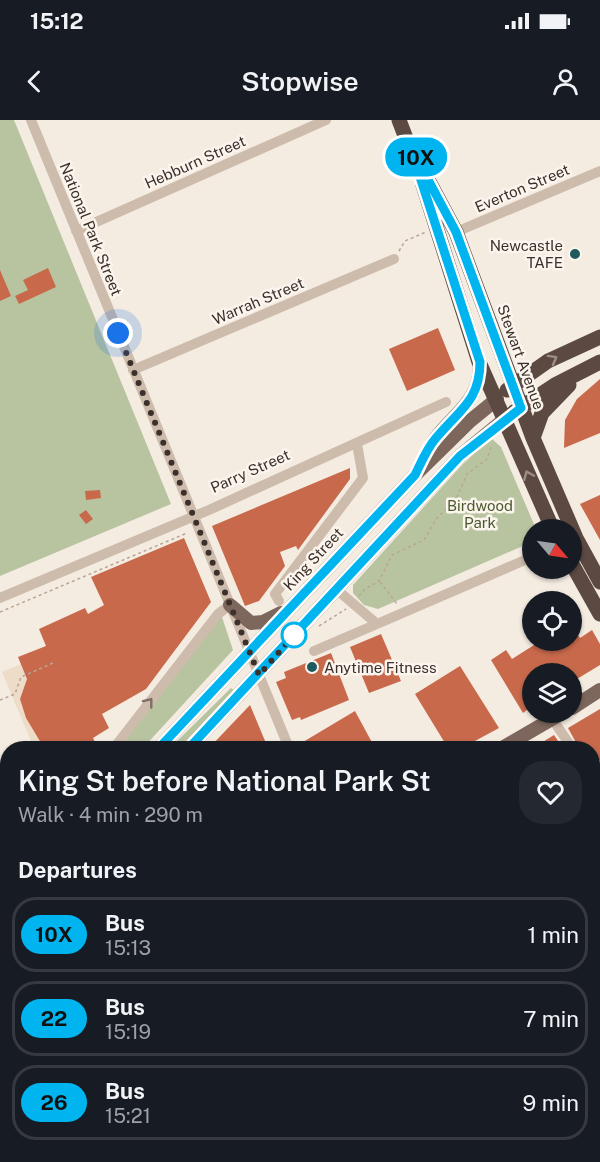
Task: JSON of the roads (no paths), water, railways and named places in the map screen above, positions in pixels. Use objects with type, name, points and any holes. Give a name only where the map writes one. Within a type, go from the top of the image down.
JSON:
[{"type":"highway","name":"Stewart Avenue","points":[[399,120],[410,146],[480,362],[548,519]]},
{"type":"highway","name":"Stewart Avenue","points":[[410,146],[456,232],[532,438],[576,538],[600,582]]},
{"type":"highway","points":[[496,399],[548,361],[600,337]]},
{"type":"highway","points":[[505,419],[555,385],[597,363]]},
{"type":"highway","points":[[532,438],[537,421],[549,403],[597,363]]},
{"type":"highway","points":[[580,579],[600,614]]},
{"type":"main road","points":[[415,475],[434,440],[477,390],[480,362]]},
{"type":"main road","name":"King Street","points":[[166,741],[249,652],[283,605],[496,399]]},
{"type":"main road","points":[[196,741],[460,456],[505,419]]},
{"type":"main road","points":[[230,605],[251,623],[272,619],[283,605]]},
{"type":"main road","points":[[582,702],[600,690]]},
{"type":"main road","points":[[514,741],[547,723]]},
{"type":"street","name":"National Park Street","points":[[31,120],[286,741]]},
{"type":"street","name":"Hebburn Street","points":[[76,231],[326,120]]},
{"type":"street","name":"Everton Street","points":[[456,232],[600,171]]},
{"type":"street","name":"Warrah Street","points":[[133,370],[394,259]]},
{"type":"street","name":"Parry Street","points":[[0,598],[357,444],[446,402]]},
{"type":"street","points":[[283,605],[275,594],[363,478],[357,444]]},
{"type":"street","points":[[314,651],[522,561]]},
{"type":"street","points":[[336,588],[377,624]]},
{"type":"street","points":[[119,741],[218,614],[230,605]]},
{"type":"street","points":[[562,723],[569,741]]},
{"type":"place","name":"Newcastle TAFE","points":[[575,254]]},
{"type":"place","name":"Anytime Fitness","points":[[312,667]]},
{"type":"park label","name":"Birdwood Park","points":[[480,514]]}]
